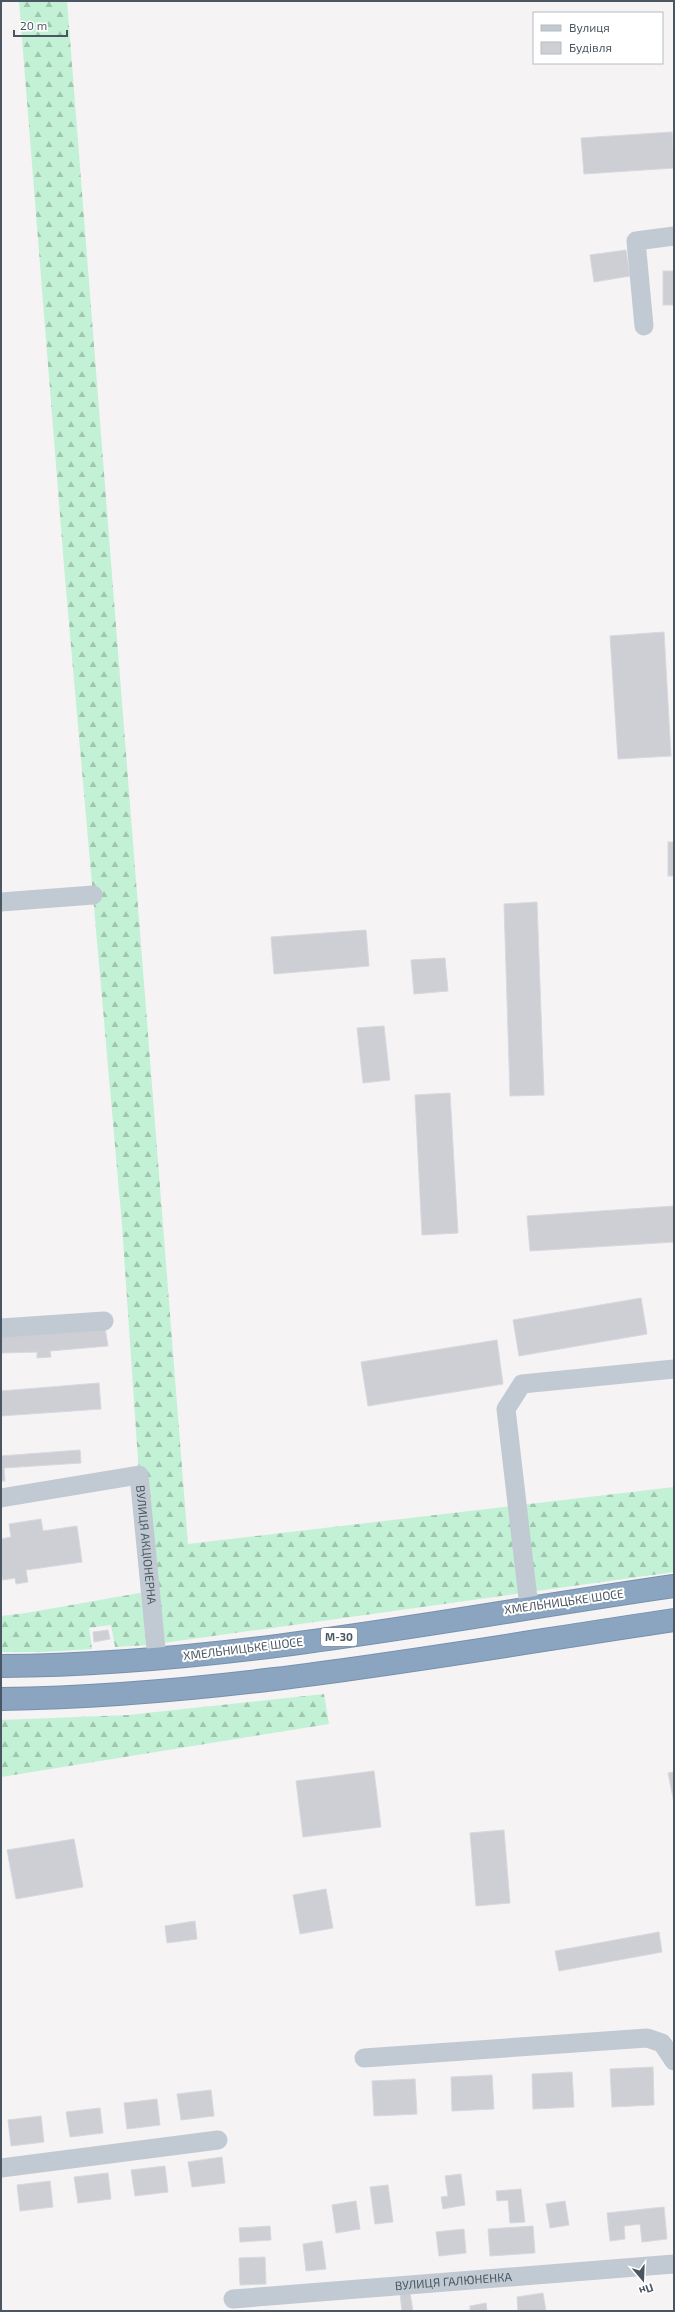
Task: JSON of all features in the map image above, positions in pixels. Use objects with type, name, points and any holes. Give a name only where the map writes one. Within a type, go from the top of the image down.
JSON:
[{"type":"highway","name":"ХМЕЛЬНИЦЬКЕ ШОСЕ","points":[[1,1666],[157,1659],[310,1641],[674,1586]]},
{"type":"highway","points":[[1,1699],[132,1694],[238,1684],[316,1674],[674,1620]]},
{"type":"street","points":[[644,326],[636,241],[674,236]]},
{"type":"street","points":[[1,902],[94,895]]},
{"type":"street","points":[[1,1328],[104,1320]]},
{"type":"street","points":[[529,1607],[506,1409],[522,1384],[674,1369]]},
{"type":"street","name":"ВУЛИЦЯ АКЦІОНЕРНА","points":[[1,1498],[140,1475],[157,1659]]},
{"type":"street","points":[[364,2058],[647,2038],[662,2043],[674,2061]]},
{"type":"street","points":[[1,2168],[218,2140]]},
{"type":"street","name":"ВУЛИЦЯ ГАЛЮНЕНКА","points":[[233,2300],[674,2264]]},
{"type":"green space","points":[[19,1],[67,1],[188,1544],[674,1487],[674,1572],[156,1644],[139,1475],[122,1225],[65,578]]},
{"type":"green space","points":[[145,1592],[150,1645],[115,1647],[111,1625],[89,1628],[92,1649],[43,1652],[1,1652],[1,1616]]},
{"type":"green space","points":[[324,1694],[329,1724],[1,1777],[1,1720],[128,1715]]},
{"type":"building","points":[[672,132],[674,168],[584,174],[581,138]]},
{"type":"building","points":[[626,250],[630,276],[594,282],[590,255]]},
{"type":"building","points":[[663,271],[674,271],[674,305],[663,305]]},
{"type":"building","points":[[664,632],[671,756],[618,759],[610,636]]},
{"type":"building","points":[[668,842],[674,842],[674,876],[668,876]]},
{"type":"building","points":[[537,902],[544,1095],[510,1096],[504,904]]},
{"type":"building","points":[[366,930],[369,966],[274,974],[271,937]]},
{"type":"building","points":[[445,958],[448,991],[414,994],[411,960]]},
{"type":"building","points":[[384,1026],[390,1080],[363,1083],[357,1028]]},
{"type":"building","points":[[450,1093],[458,1233],[422,1235],[415,1095]]},
{"type":"building","points":[[674,1206],[674,1242],[530,1251],[527,1216]]},
{"type":"building","points":[[641,1298],[647,1334],[519,1356],[513,1320]]},
{"type":"building","points":[[105,1327],[108,1346],[50,1351],[51,1357],[37,1358],[37,1352],[1,1353],[1,1335]]},
{"type":"building","points":[[497,1340],[503,1384],[368,1406],[361,1362]]},
{"type":"building","points":[[99,1383],[101,1409],[1,1416],[1,1391]]},
{"type":"building","points":[[80,1450],[81,1463],[4,1468],[5,1481],[1,1481],[1,1456]]},
{"type":"building","points":[[41,1519],[43,1531],[77,1526],[82,1562],[26,1570],[28,1582],[16,1584],[15,1578],[3,1580],[1,1574],[1,1539],[11,1537],[9,1524]]},
{"type":"building","points":[[108,1630],[110,1639],[94,1642],[93,1632]]},
{"type":"building","points":[[374,1771],[381,1827],[303,1837],[296,1781]]},
{"type":"building","points":[[674,1772],[674,1803],[668,1773]]},
{"type":"building","points":[[504,1830],[510,1903],[476,1906],[470,1833]]},
{"type":"building","points":[[74,1839],[83,1887],[16,1899],[7,1850]]},
{"type":"building","points":[[326,1889],[333,1928],[300,1934],[293,1895]]},
{"type":"building","points":[[195,1921],[197,1939],[167,1943],[165,1926]]},
{"type":"building","points":[[659,1932],[662,1952],[559,1971],[555,1951]]},
{"type":"building","points":[[653,2067],[654,2105],[612,2107],[610,2069]]},
{"type":"building","points":[[572,2072],[574,2107],[533,2109],[532,2074]]},
{"type":"building","points":[[492,2075],[494,2109],[452,2111],[451,2077]]},
{"type":"building","points":[[415,2079],[417,2114],[374,2116],[372,2081]]},
{"type":"building","points":[[211,2090],[214,2116],[181,2120],[177,2094]]},
{"type":"building","points":[[157,2099],[160,2125],[127,2129],[124,2103]]},
{"type":"building","points":[[100,2108],[103,2133],[70,2137],[66,2112]]},
{"type":"building","points":[[41,2116],[44,2142],[11,2146],[8,2120]]},
{"type":"building","points":[[222,2157],[225,2183],[192,2187],[188,2162]]},
{"type":"building","points":[[165,2166],[168,2192],[135,2196],[131,2170]]},
{"type":"building","points":[[108,2173],[111,2199],[78,2203],[74,2177]]},
{"type":"building","points":[[461,2174],[465,2205],[443,2209],[441,2197],[448,2196],[445,2176]]},
{"type":"building","points":[[50,2181],[53,2207],[20,2211],[17,2185]]},
{"type":"building","points":[[388,2185],[393,2222],[375,2224],[370,2187]]},
{"type":"building","points":[[521,2189],[525,2222],[510,2223],[508,2200],[497,2201],[496,2191]]},
{"type":"building","points":[[356,2201],[360,2229],[336,2233],[332,2205]]},
{"type":"building","points":[[565,2201],[569,2225],[550,2228],[546,2204]]},
{"type":"building","points":[[664,2207],[667,2239],[642,2242],[640,2224],[624,2226],[625,2239],[610,2241],[607,2213]]},
{"type":"building","points":[[270,2226],[271,2240],[240,2242],[239,2228]]},
{"type":"building","points":[[533,2226],[535,2253],[490,2256],[488,2229]]},
{"type":"building","points":[[464,2229],[466,2253],[439,2256],[436,2232]]},
{"type":"building","points":[[322,2241],[326,2269],[306,2271],[303,2244]]},
{"type":"building","points":[[265,2257],[266,2284],[240,2285],[239,2258]]},
{"type":"building","points":[[410,2293],[413,2311],[402,2311],[400,2294]]},
{"type":"building","points":[[543,2293],[546,2311],[518,2311],[517,2297]]},
{"type":"building","points":[[486,2303],[487,2311],[470,2311],[470,2306]]}]
